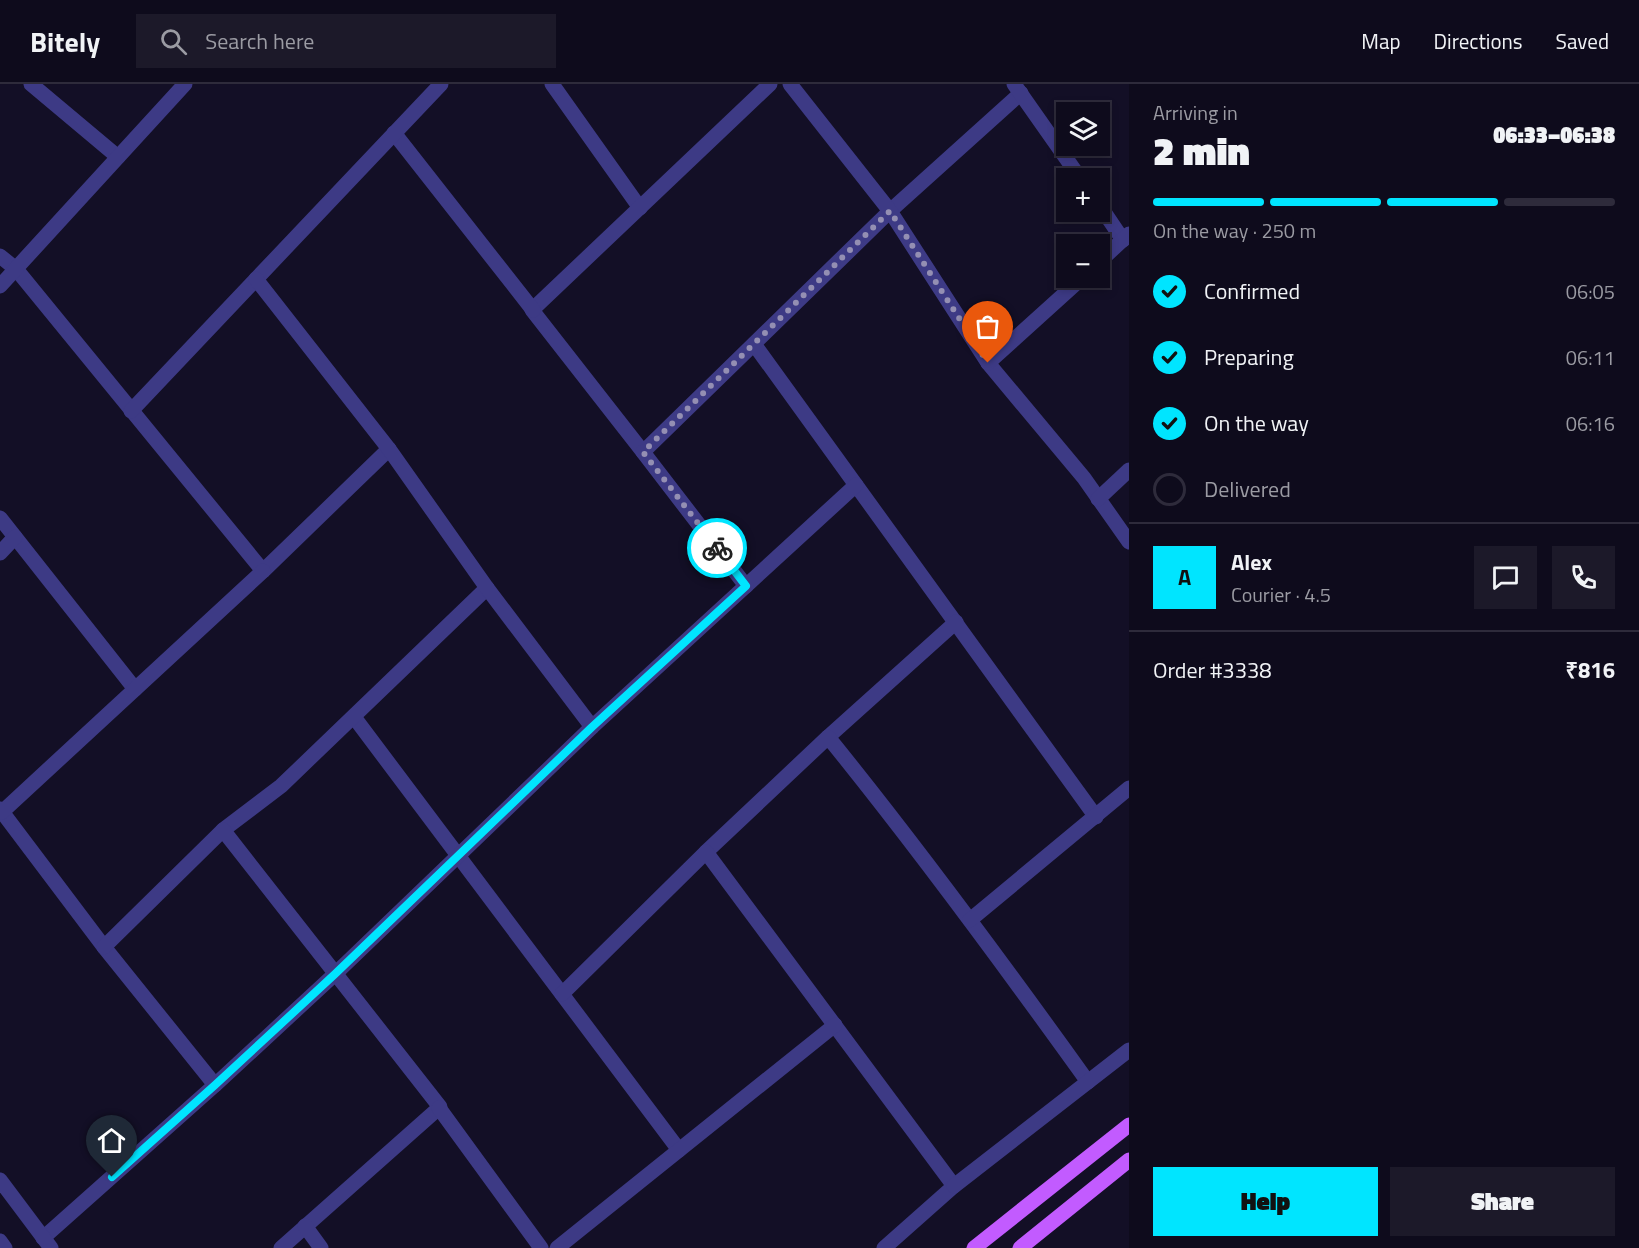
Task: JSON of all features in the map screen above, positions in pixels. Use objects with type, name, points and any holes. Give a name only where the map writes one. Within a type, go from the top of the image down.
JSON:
[{"type":"main road","points":[[974,1248],[1129,1125]]},
{"type":"main road","points":[[1020,1248],[1129,1160]]},
{"type":"street","points":[[31,84],[118,157]]},
{"type":"street","points":[[0,286],[185,84]]},
{"type":"street","points":[[131,411],[441,84]]},
{"type":"street","points":[[552,84],[640,208]]},
{"type":"street","points":[[533,310],[770,84]]},
{"type":"street","points":[[790,84],[890,211],[988,363],[1084,478],[1129,542]]},
{"type":"street","points":[[643,452],[1018,89],[1073,168]]},
{"type":"street","points":[[394,133],[746,586]]},
{"type":"street","points":[[1110,218],[1126,237],[1110,252]]},
{"type":"street","points":[[0,256],[15,269],[263,571]]},
{"type":"street","points":[[256,279],[389,449],[488,588],[592,727]]},
{"type":"street","points":[[988,363],[1071,288]]},
{"type":"street","points":[[754,344],[1096,817]]},
{"type":"street","points":[[215,1085],[104,947],[1,811],[263,571],[389,449]]},
{"type":"street","points":[[1098,499],[1129,470]]},
{"type":"street","points":[[0,1180],[47,1243],[335,974],[592,727],[856,486]]},
{"type":"street","points":[[0,518],[135,689]]},
{"type":"street","points":[[0,552],[15,537]]},
{"type":"street","points":[[104,947],[223,830],[281,786],[488,588]]},
{"type":"street","points":[[562,994],[706,852],[828,737],[956,622]]},
{"type":"street","points":[[354,717],[679,1150]]},
{"type":"street","points":[[828,737],[902,828],[1088,1082]]},
{"type":"street","points":[[970,920],[1129,788]]},
{"type":"street","points":[[223,830],[440,1107],[541,1248]]},
{"type":"street","points":[[706,852],[954,1186]]},
{"type":"street","points":[[557,1248],[835,1025]]},
{"type":"street","points":[[885,1248],[954,1186],[1129,1050]]},
{"type":"street","points":[[281,1248],[439,1108]]},
{"type":"street","points":[[305,1226],[321,1248]]},
{"type":"street","points":[[0,1241],[5,1248]]},
{"type":"way so far","points":[[717,548],[643,452],[890,211],[988,363]]},
{"type":"route","points":[[112,1177],[335,974],[592,727],[746,586],[717,548]]}]
